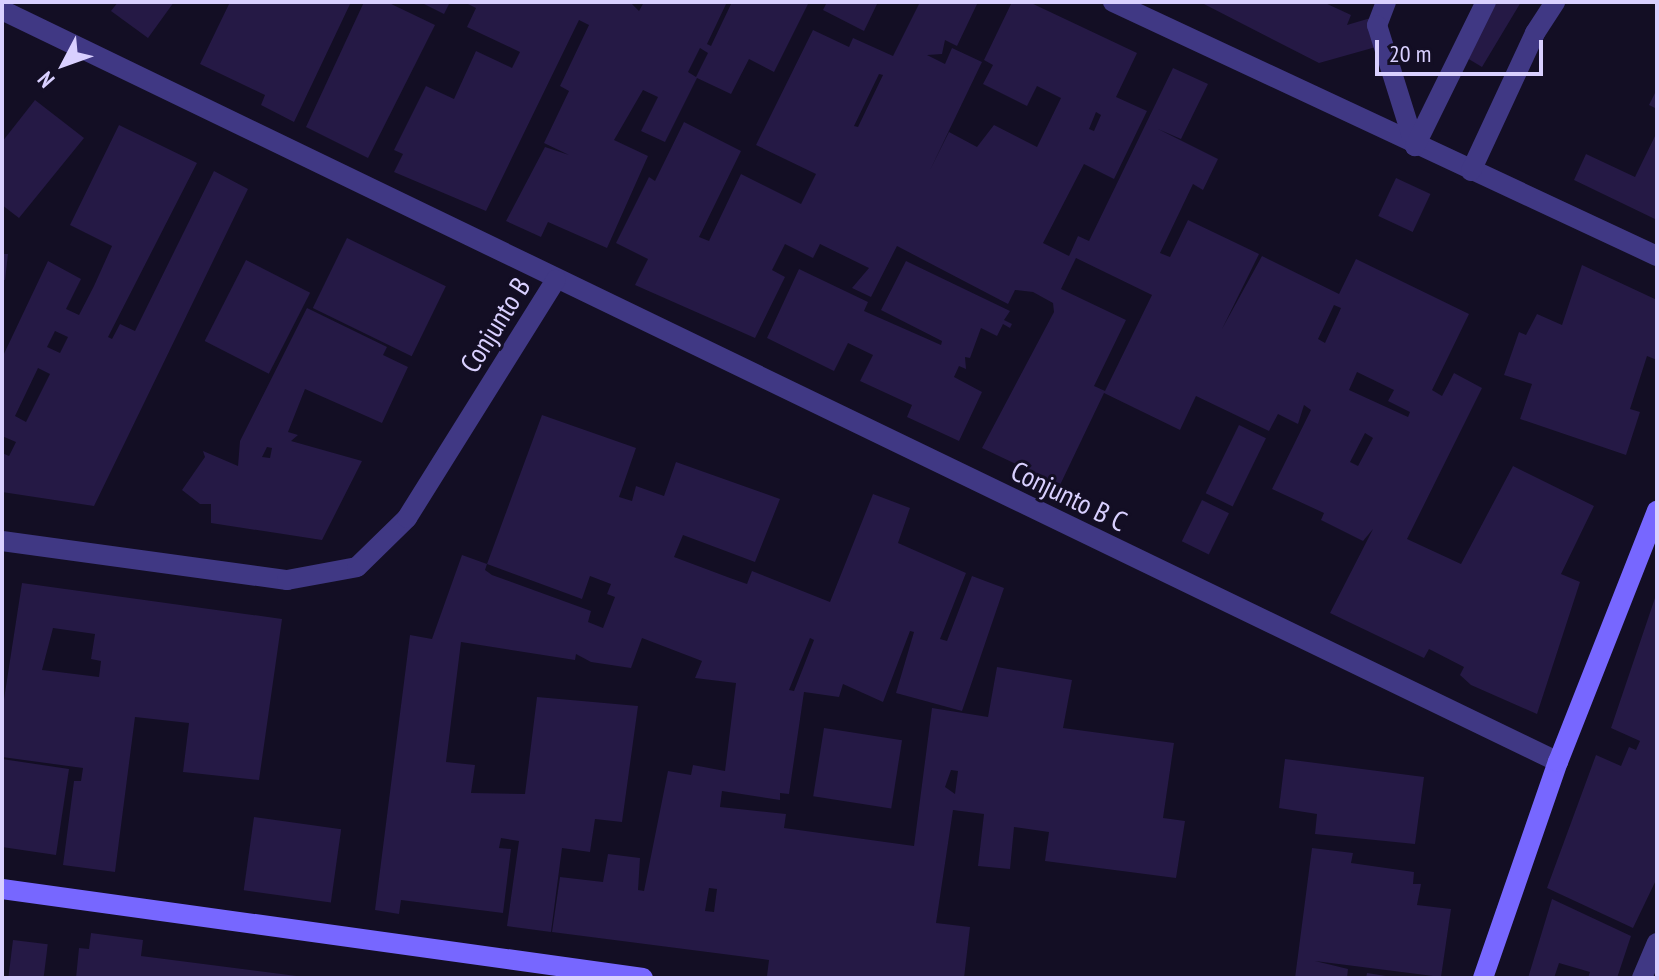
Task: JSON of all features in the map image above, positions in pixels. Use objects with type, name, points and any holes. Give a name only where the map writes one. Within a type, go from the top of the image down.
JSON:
[{"type":"street","points":[[1113,2],[1415,146],[1657,256]]},
{"type":"street","points":[[1386,2],[1377,25],[1415,146]]},
{"type":"street","points":[[1415,146],[1486,2]]},
{"type":"street","points":[[1471,171],[1535,33],[1555,2]]},
{"type":"street","name":"Conjunto B","points":[[2,10],[556,280],[407,518],[357,567],[287,580],[2,541]]},
{"type":"street","name":"Conjunto B C","points":[[556,280],[1558,762]]},
{"type":"street","points":[[1483,978],[1558,762],[1657,511]]},
{"type":"street","points":[[2,889],[643,978]]},
{"type":"street","points":[[1642,978],[1657,943]]},
{"type":"building","points":[[118,2],[174,2],[148,38],[111,11]]},
{"type":"building","points":[[230,2],[351,2],[294,122],[261,105],[265,95],[200,64]]},
{"type":"building","points":[[364,2],[387,2],[435,25],[368,158],[306,127]]},
{"type":"building","points":[[420,2],[450,2],[444,14]]},
{"type":"building","points":[[464,2],[630,2],[639,11],[644,2],[727,2],[707,44],[711,46],[732,2],[809,2],[774,72],[749,59],[731,94],[697,78],[665,142],[641,131],[658,97],[643,90],[614,140],[648,156],[607,248],[548,222],[541,237],[506,221],[545,147],[569,155],[544,143],[569,91],[560,86],[589,25],[579,20],[486,211],[394,172],[403,154],[394,150],[426,86],[454,99],[476,51],[512,68],[520,52],[467,27],[476,8]],"holes":[[[700,48],[708,53],[696,77],[688,72]]]},
{"type":"building","points":[[827,2],[878,2],[864,31],[823,10]]},
{"type":"building","points":[[920,2],[978,2],[957,46],[945,40],[942,54],[927,55],[945,64],[952,48],[982,62],[930,170],[949,132],[977,147],[994,125],[1037,147],[1061,98],[1037,86],[1027,106],[983,84],[993,65],[984,60],[1012,2],[1029,2],[1137,53],[1116,97],[1147,111],[1114,179],[1084,164],[1043,243],[1069,256],[1078,236],[1089,241],[1173,68],[1208,84],[1181,139],[1158,129],[1218,159],[1203,190],[1193,184],[1160,253],[1170,257],[1188,220],[1259,254],[1222,329],[1262,256],[1339,294],[1356,259],[1469,314],[1432,390],[1442,396],[1454,373],[1482,388],[1407,539],[1461,564],[1513,466],[1594,506],[1561,574],[1580,582],[1537,714],[1471,685],[1460,675],[1464,667],[1429,649],[1424,658],[1330,613],[1373,529],[1363,541],[1321,520],[1324,513],[1272,489],[1311,410],[1304,405],[1298,424],[1278,414],[1269,431],[1196,396],[1180,430],[1104,393],[1060,485],[982,448],[1054,312],[1053,303],[1033,292],[1015,290],[1008,304],[897,246],[871,297],[852,288],[869,268],[820,244],[813,258],[785,244],[772,270],[785,277],[755,338],[635,285],[648,259],[616,243],[649,177],[655,181],[684,122],[741,151],[699,237],[709,241],[741,174],[801,204],[816,174],[756,145],[813,30],[849,47],[853,38],[893,56]],"holes":[[[879,74],[883,75],[858,127],[854,126]],[[1096,112],[1101,115],[1094,131],[1089,129]],[[1076,258],[1152,295],[1105,391],[1094,386],[1126,320],[1061,289]],[[1334,305],[1341,308],[1325,343],[1318,339]],[[1357,372],[1394,390],[1388,401],[1410,412],[1408,417],[1349,390]],[[1365,433],[1373,438],[1358,466],[1350,462]]]},
{"type":"building","points":[[1200,2],[1323,2],[1351,15],[1347,25],[1374,17],[1383,45],[1319,63]]},
{"type":"building","points":[[1481,2],[1521,2],[1482,67],[1452,49]]},
{"type":"building","points":[[1657,89],[1657,109],[1649,105]]},
{"type":"building","points":[[35,100],[84,138],[19,218],[2,205],[2,142]]},
{"type":"building","points":[[119,125],[197,163],[108,337],[112,339],[120,324],[135,331],[214,171],[248,189],[94,506],[2,492],[2,453],[9,456],[16,442],[2,436],[2,358],[48,261],[81,279],[66,309],[79,315],[112,246],[70,225]],"holes":[[[55,331],[68,337],[60,353],[47,347]],[[38,368],[50,374],[26,422],[15,416]]]},
{"type":"building","points":[[1657,132],[1657,220],[1574,180],[1586,154],[1635,177]]},
{"type":"building","points":[[1396,178],[1430,194],[1413,232],[1378,216]]},
{"type":"building","points":[[347,238],[446,286],[412,356],[313,308]]},
{"type":"building","points":[[2,254],[8,254],[5,280],[2,280]]},
{"type":"building","points":[[246,260],[310,293],[269,374],[205,341]]},
{"type":"building","points":[[906,261],[1010,311],[1004,320],[1012,324],[1010,328],[1003,324],[997,336],[981,328],[970,358],[965,357],[966,369],[959,366],[954,377],[982,392],[959,441],[907,417],[912,405],[860,381],[873,355],[848,343],[834,371],[767,338],[799,269],[868,302],[864,311],[941,345],[942,341],[881,310]]},
{"type":"building","points":[[1582,265],[1657,300],[1657,360],[1647,356],[1630,409],[1640,412],[1626,455],[1520,419],[1532,384],[1504,375],[1519,332],[1526,335],[1537,314],[1562,325]]},
{"type":"building","points":[[307,308],[387,347],[383,355],[408,367],[382,423],[305,389],[288,432],[298,435],[291,441],[362,461],[322,540],[211,523],[211,504],[200,504],[182,490],[205,457],[203,451],[238,466],[240,441]],"holes":[[[267,447],[272,448],[270,458],[262,457]]]},
{"type":"building","points":[[542,415],[636,448],[619,497],[632,501],[636,486],[664,496],[676,462],[780,499],[755,562],[683,535],[674,557],[747,584],[752,571],[830,602],[873,494],[910,508],[898,543],[966,573],[940,639],[947,641],[972,576],[1004,588],[962,711],[896,693],[914,632],[910,631],[883,702],[843,684],[839,697],[804,692],[789,794],[780,793],[780,800],[722,791],[720,807],[786,814],[784,828],[914,846],[932,708],[988,717],[997,667],[1072,680],[1063,728],[1174,743],[1163,818],[1185,821],[1176,878],[1045,861],[1049,832],[1014,827],[1010,869],[978,866],[984,814],[953,810],[936,923],[970,927],[964,978],[782,978],[767,976],[769,960],[552,932],[560,877],[603,882],[608,854],[640,858],[638,890],[644,891],[668,771],[691,775],[693,765],[725,771],[736,683],[695,678],[702,661],[642,638],[631,668],[591,662],[576,654],[575,660],[461,642],[446,762],[475,765],[471,793],[525,794],[537,697],[638,706],[622,822],[595,819],[590,852],[562,848],[551,932],[507,926],[519,841],[501,838],[499,848],[511,849],[503,913],[401,900],[399,914],[375,910],[410,635],[432,639],[462,555],[487,564]],"holes":[[[487,564],[582,599],[590,576],[611,584],[607,594],[615,597],[603,628],[588,622],[591,611],[485,570]],[[810,638],[814,640],[794,691],[789,690]],[[951,770],[958,771],[955,794],[945,787]],[[709,888],[717,889],[714,912],[705,911]]]},
{"type":"building","points":[[1239,425],[1266,438],[1233,506],[1206,493]]},
{"type":"building","points":[[1202,500],[1229,513],[1209,554],[1182,541]]},
{"type":"building","points":[[22,583],[282,619],[259,780],[183,772],[189,723],[135,717],[115,872],[63,865],[74,781],[81,781],[83,768],[2,757],[2,712]],"holes":[[[53,628],[95,634],[91,659],[101,661],[99,677],[42,670]]]},
{"type":"building","points":[[1657,592],[1657,878],[1633,928],[1547,888],[1596,755],[1621,766],[1629,747],[1636,750],[1640,741],[1611,728]]},
{"type":"building","points":[[824,728],[902,740],[891,809],[813,796]]},
{"type":"building","points":[[2,759],[69,769],[56,855],[2,847]]},
{"type":"building","points":[[1285,759],[1424,777],[1415,844],[1315,834],[1317,814],[1279,808]]},
{"type":"building","points":[[254,817],[341,829],[331,903],[244,890]]},
{"type":"building","points":[[1312,848],[1353,853],[1351,863],[1414,872],[1413,884],[1421,884],[1417,905],[1451,909],[1441,977],[1315,961],[1348,969],[1347,978],[1295,978]]},
{"type":"building","points":[[1552,899],[1631,936],[1617,978],[1588,978],[1590,972],[1559,963],[1554,978],[1528,978]]},
{"type":"building","points":[[91,933],[143,940],[141,956],[312,978],[76,978],[79,948],[89,949]]},
{"type":"building","points":[[13,940],[48,944],[44,978],[8,978]]},
{"type":"building","points":[[1367,973],[1386,976],[1386,978],[1366,978]]}]
